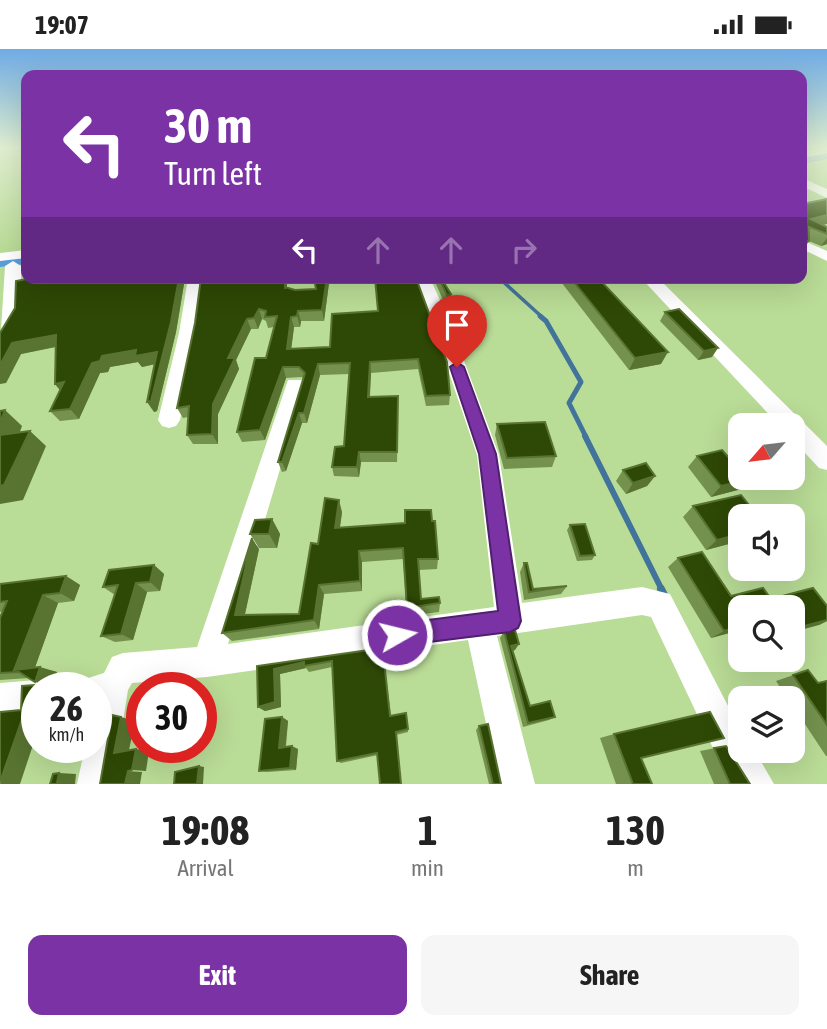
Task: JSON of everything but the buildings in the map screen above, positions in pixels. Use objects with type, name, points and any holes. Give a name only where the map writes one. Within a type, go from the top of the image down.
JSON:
[{"type":"street","points":[[807,184],[827,194]]},
{"type":"street","points":[[807,247],[827,257]]},
{"type":"street","points":[[0,341],[12,317],[10,264]]},
{"type":"street","points":[[169,420],[188,333],[195,284]]},
{"type":"street","points":[[425,284],[488,454],[510,621]]},
{"type":"street","points":[[655,284],[827,461]]},
{"type":"street","points":[[207,662],[295,385]]},
{"type":"street","points":[[112,681],[123,668],[207,662],[642,601],[660,604],[724,734],[756,784]]},
{"type":"street","points":[[479,623],[517,784]]},
{"type":"street","points":[[0,699],[21,697]]},
{"type":"street","points":[[94,784],[96,763]]},
{"type":"waterway","points":[[0,263],[21,261]]},
{"type":"waterway","points":[[506,284],[542,317]]},
{"type":"waterway","points":[[540,316],[546,321],[581,382],[569,403],[586,437]]},
{"type":"waterway","points":[[585,436],[662,590]]},
{"type":"waterway","points":[[661,589],[666,599]]},
{"type":"route","points":[[397,635],[510,621],[488,454],[457,367]]}]
